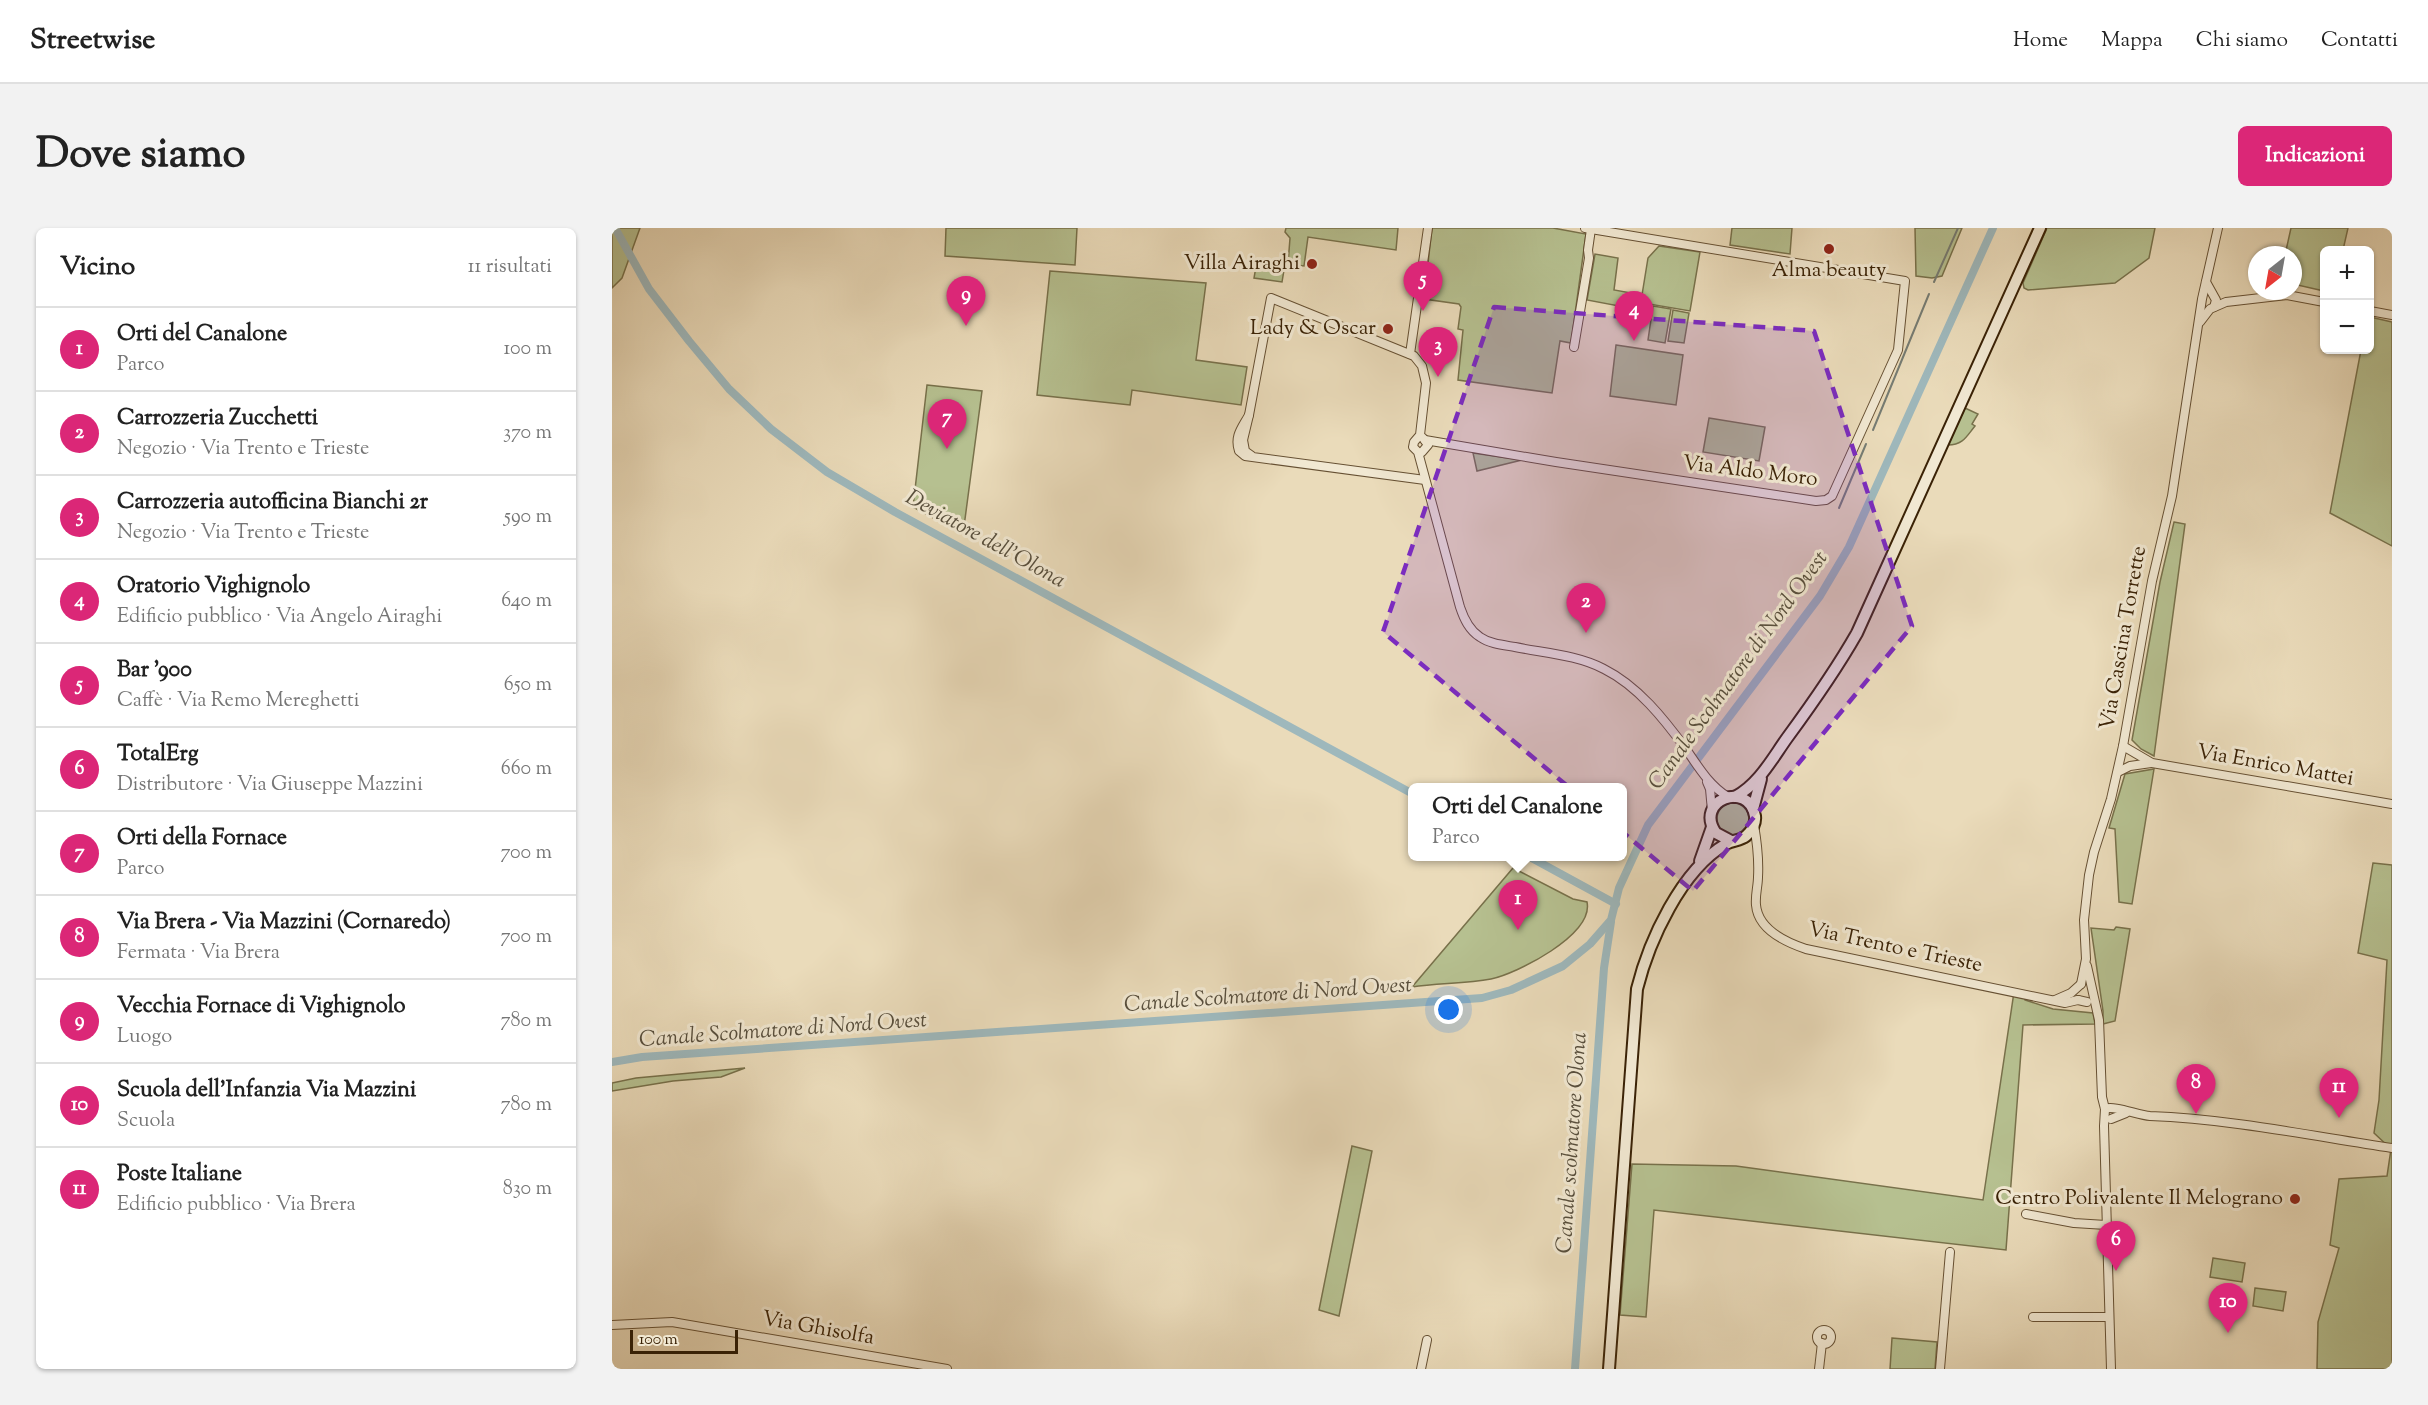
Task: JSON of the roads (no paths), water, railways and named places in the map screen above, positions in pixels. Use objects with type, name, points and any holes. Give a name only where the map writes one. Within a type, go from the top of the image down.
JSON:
[{"type":"main road","points":[[1698,867],[1712,827],[1712,811],[1717,803],[1749,789],[1833,672],[1857,633],[2040,228]]},
{"type":"main road","points":[[1609,1369],[1637,989],[1654,936],[1665,915],[1698,867],[1716,849],[1748,835],[1754,825],[1753,809],[1762,773]]},
{"type":"main road","points":[[1732,797],[1745,800],[1753,809]]},
{"type":"main road","points":[[1712,827],[1718,836],[1737,840]]},
{"type":"street","points":[[1410,354],[1428,228]]},
{"type":"street","points":[[1574,347],[1589,258],[1588,228]]},
{"type":"street","name":"Via Aldo Moro","points":[[1424,443],[1816,501],[1826,500],[1832,495],[1899,350],[1905,281],[1738,255],[1588,228]]},
{"type":"street","points":[[2218,228],[2205,281],[2210,301],[2226,302],[2287,295],[2320,301]]},
{"type":"street","points":[[1425,480],[1252,456],[1245,452],[1243,440],[1271,298],[1410,354],[1419,360],[1426,380],[1424,443],[1421,462],[1465,621],[1482,639],[1588,662],[1614,674],[1630,685],[1684,747],[1706,778],[1710,789],[1712,811]]},
{"type":"street","name":"Via Cascina Torrette","points":[[2090,999],[2091,986],[2086,959],[2084,920],[2089,875],[2118,772],[2152,581],[2175,478],[2200,323],[2210,301]]},
{"type":"street","points":[[2374,312],[2392,315]]},
{"type":"street","name":"Via Enrico Mattei","points":[[2123,746],[2152,763]]},
{"type":"street","name":"Via Enrico Mattei","points":[[2118,772],[2130,766],[2152,763],[2392,804]]},
{"type":"street","points":[[1706,778],[1732,797]]},
{"type":"street","name":"Via Trento e Trieste","points":[[1754,825],[1758,861],[1756,903],[1760,917],[1770,930],[1795,946],[2069,1003],[2090,999]]},
{"type":"street","points":[[1737,840],[1754,849],[1758,861]]},
{"type":"street","name":"Via Cascina Torrette","points":[[2078,987],[2086,959]]},
{"type":"street","points":[[2054,1000],[2067,996],[2078,987],[2091,986]]},
{"type":"street","points":[[2078,987],[2078,1000]]},
{"type":"street","points":[[2090,999],[2098,1016],[2109,1111],[2104,1133],[2111,1369]]},
{"type":"street","points":[[2109,1111],[2180,1117],[2392,1148]]},
{"type":"street","points":[[2026,1214],[2074,1223],[2106,1225]]},
{"type":"street","points":[[1940,1369],[1950,1252]]},
{"type":"street","points":[[2033,1317],[2109,1317]]},
{"type":"street","name":"Via Ghisolfa","points":[[612,1325],[672,1322],[947,1369]]},
{"type":"street","points":[[1421,1369],[1427,1340]]},
{"type":"street","points":[[1819,1369],[1822,1343]]},
{"type":"waterway","name":"Deviatore dell'Olona","points":[[615,228],[649,289],[729,389],[771,429],[827,472],[895,512],[1408,791]]},
{"type":"waterway","points":[[1934,282],[1958,228]]},
{"type":"waterway","name":"Canale Scolmatore di Nord Ovest","points":[[612,1062],[642,1057],[1482,998],[1511,990],[1563,966],[1590,944],[1611,920],[1619,888],[1648,825],[1820,596],[1849,547],[1993,228]]},
{"type":"waterway","points":[[1873,430],[1929,294]]},
{"type":"waterway","points":[[1839,508],[1866,444]]},
{"type":"waterway","name":"Deviatore dell'Olona","points":[[1537,861],[1616,904]]},
{"type":"waterway","name":"Canale scolmatore Olona","points":[[1575,1369],[1604,968],[1611,922]]},
{"type":"place","name":"Alma beauty","points":[[1829,249]]},
{"type":"place","name":"Villa Airaghi","points":[[1312,264]]},
{"type":"place","name":"Bar '900","points":[[1423,311]]},
{"type":"place","name":"Vecchia Fornace di Vighignolo","points":[[966,326]]},
{"type":"place","name":"Lady & Oscar","points":[[1388,329]]},
{"type":"place","name":"Oratorio Vighignolo","points":[[1634,341]]},
{"type":"place","name":"Carrozzeria autofficina Bianchi 2r","points":[[1438,377]]},
{"type":"place","name":"Orti della Fornace","points":[[947,449]]},
{"type":"place","name":"Carrozzeria Zucchetti","points":[[1586,633]]},
{"type":"place","name":"Orti del Canalone","points":[[1518,930]]},
{"type":"place","name":"Via Brera - Via Mazzini (Cornaredo)","points":[[2196,1114]]},
{"type":"place","name":"Poste Italiane","points":[[2339,1118]]},
{"type":"place","name":"Centro Polivalente Il Melograno","points":[[2295,1199]]},
{"type":"place","name":"TotalErg","points":[[2116,1271]]},
{"type":"place","name":"Scuola dell'Infanzia Via Mazzini","points":[[2228,1333]]}]
